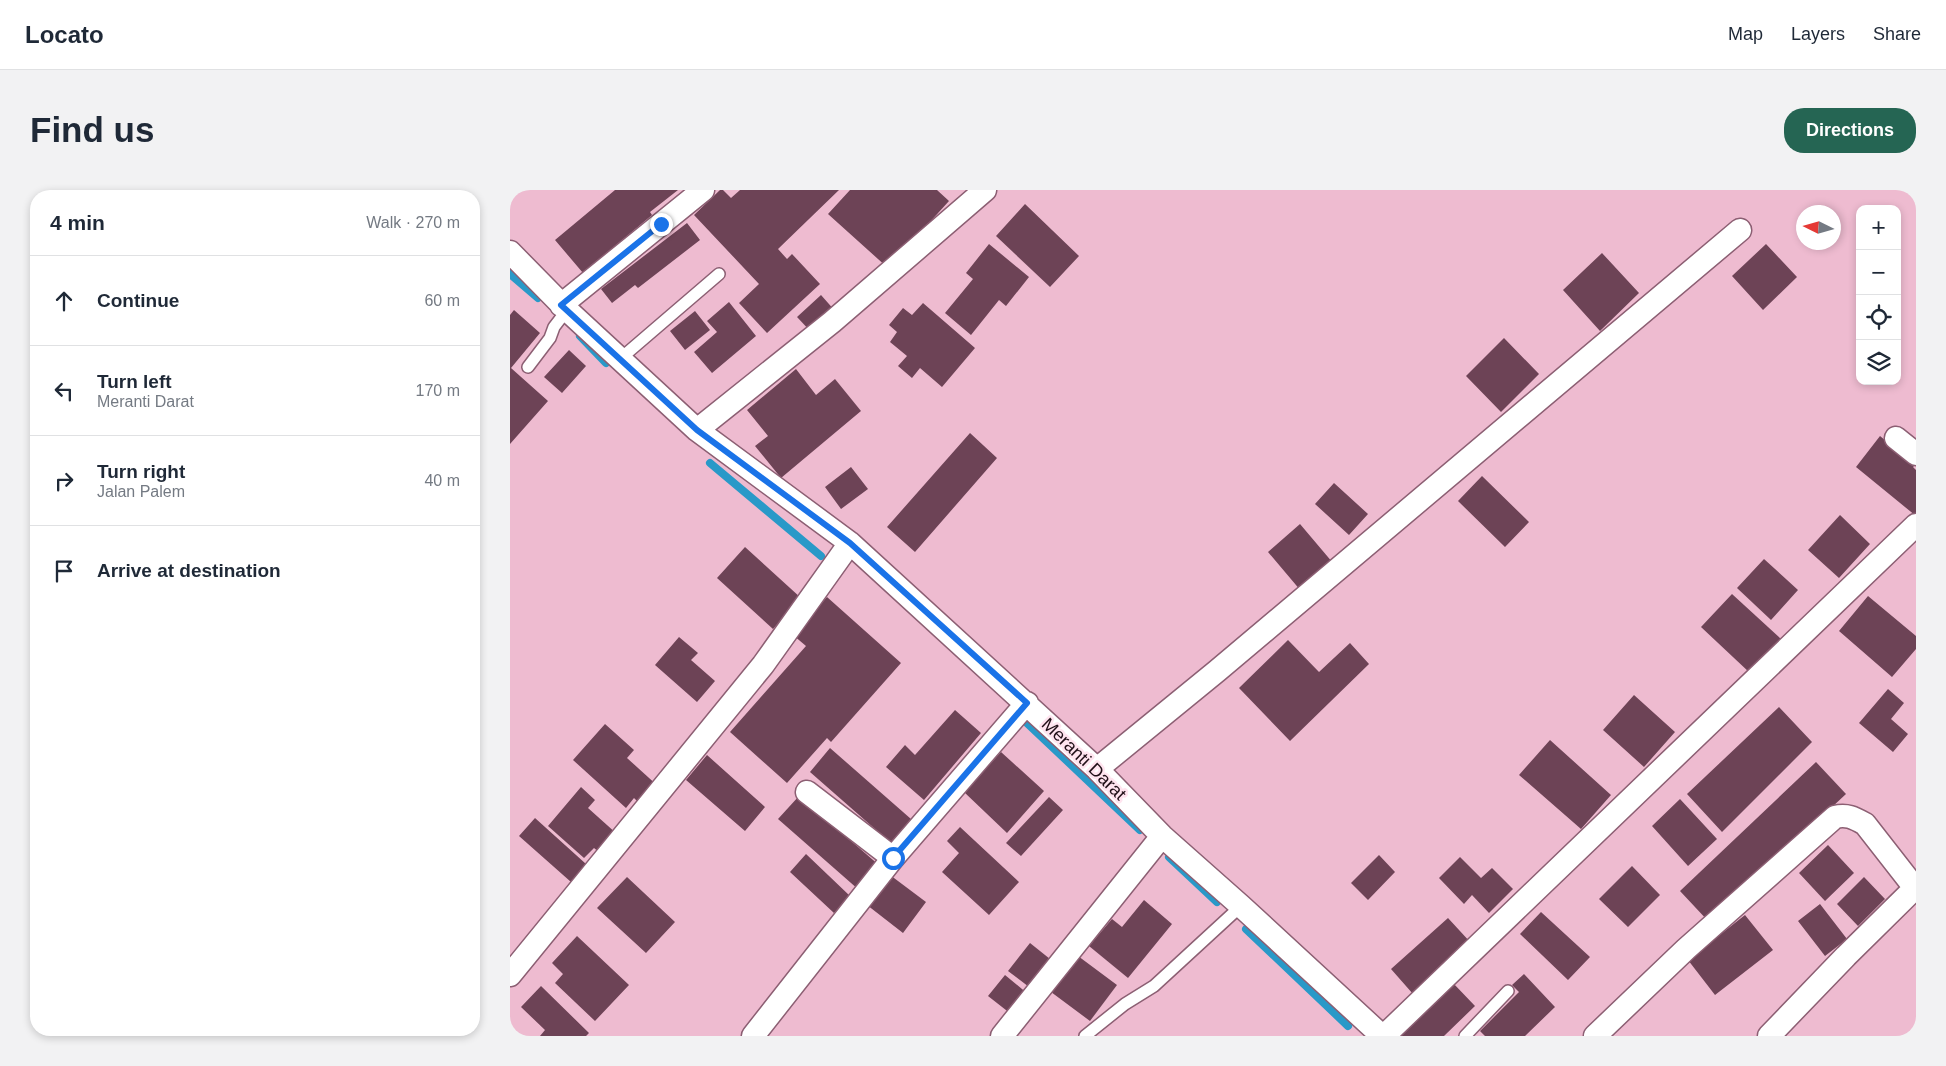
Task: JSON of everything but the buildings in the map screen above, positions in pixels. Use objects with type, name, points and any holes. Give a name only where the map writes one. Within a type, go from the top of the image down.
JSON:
[{"type":"street","points":[[564,308],[703,190]]},
{"type":"street","points":[[697,430],[832,322],[984,190]]},
{"type":"street","points":[[1097,768],[1217,671],[1740,230]]},
{"type":"street","name":"Meranti Darat","points":[[510,252],[564,308],[697,430],[850,543],[1097,768],[1162,836],[1241,906],[1374,1033]]},
{"type":"street","points":[[1896,438],[1916,454]]},
{"type":"street","points":[[1374,1033],[1916,525]]},
{"type":"street","points":[[510,975],[763,665],[850,543]]},
{"type":"street","points":[[752,1036],[893,858],[1027,703]]},
{"type":"street","points":[[807,792],[893,858]]},
{"type":"street","points":[[1595,1036],[1686,949],[1835,817],[1845,815],[1855,818],[1865,824],[1916,888],[1846,956],[1769,1036]]},
{"type":"street","points":[[1002,1036],[1162,836]]},
{"type":"lane","points":[[620,359],[719,274]]},
{"type":"lane","points":[[528,367],[550,338],[564,308]]},
{"type":"lane","points":[[1085,1036],[1125,1004],[1154,986],[1241,906]]},
{"type":"lane","points":[[1465,1036],[1475,1023],[1508,991]]},
{"type":"waterway","points":[[510,274],[538,298]]},
{"type":"waterway","points":[[580,336],[606,363]]},
{"type":"waterway","points":[[710,463],[821,556]]},
{"type":"waterway","points":[[1027,723],[1140,830]]},
{"type":"waterway","points":[[1169,857],[1217,902]]},
{"type":"waterway","points":[[1246,929],[1348,1026]]},
{"type":"route","points":[[661,224],[561,305],[697,430],[850,543],[1027,703],[893,858]]}]
